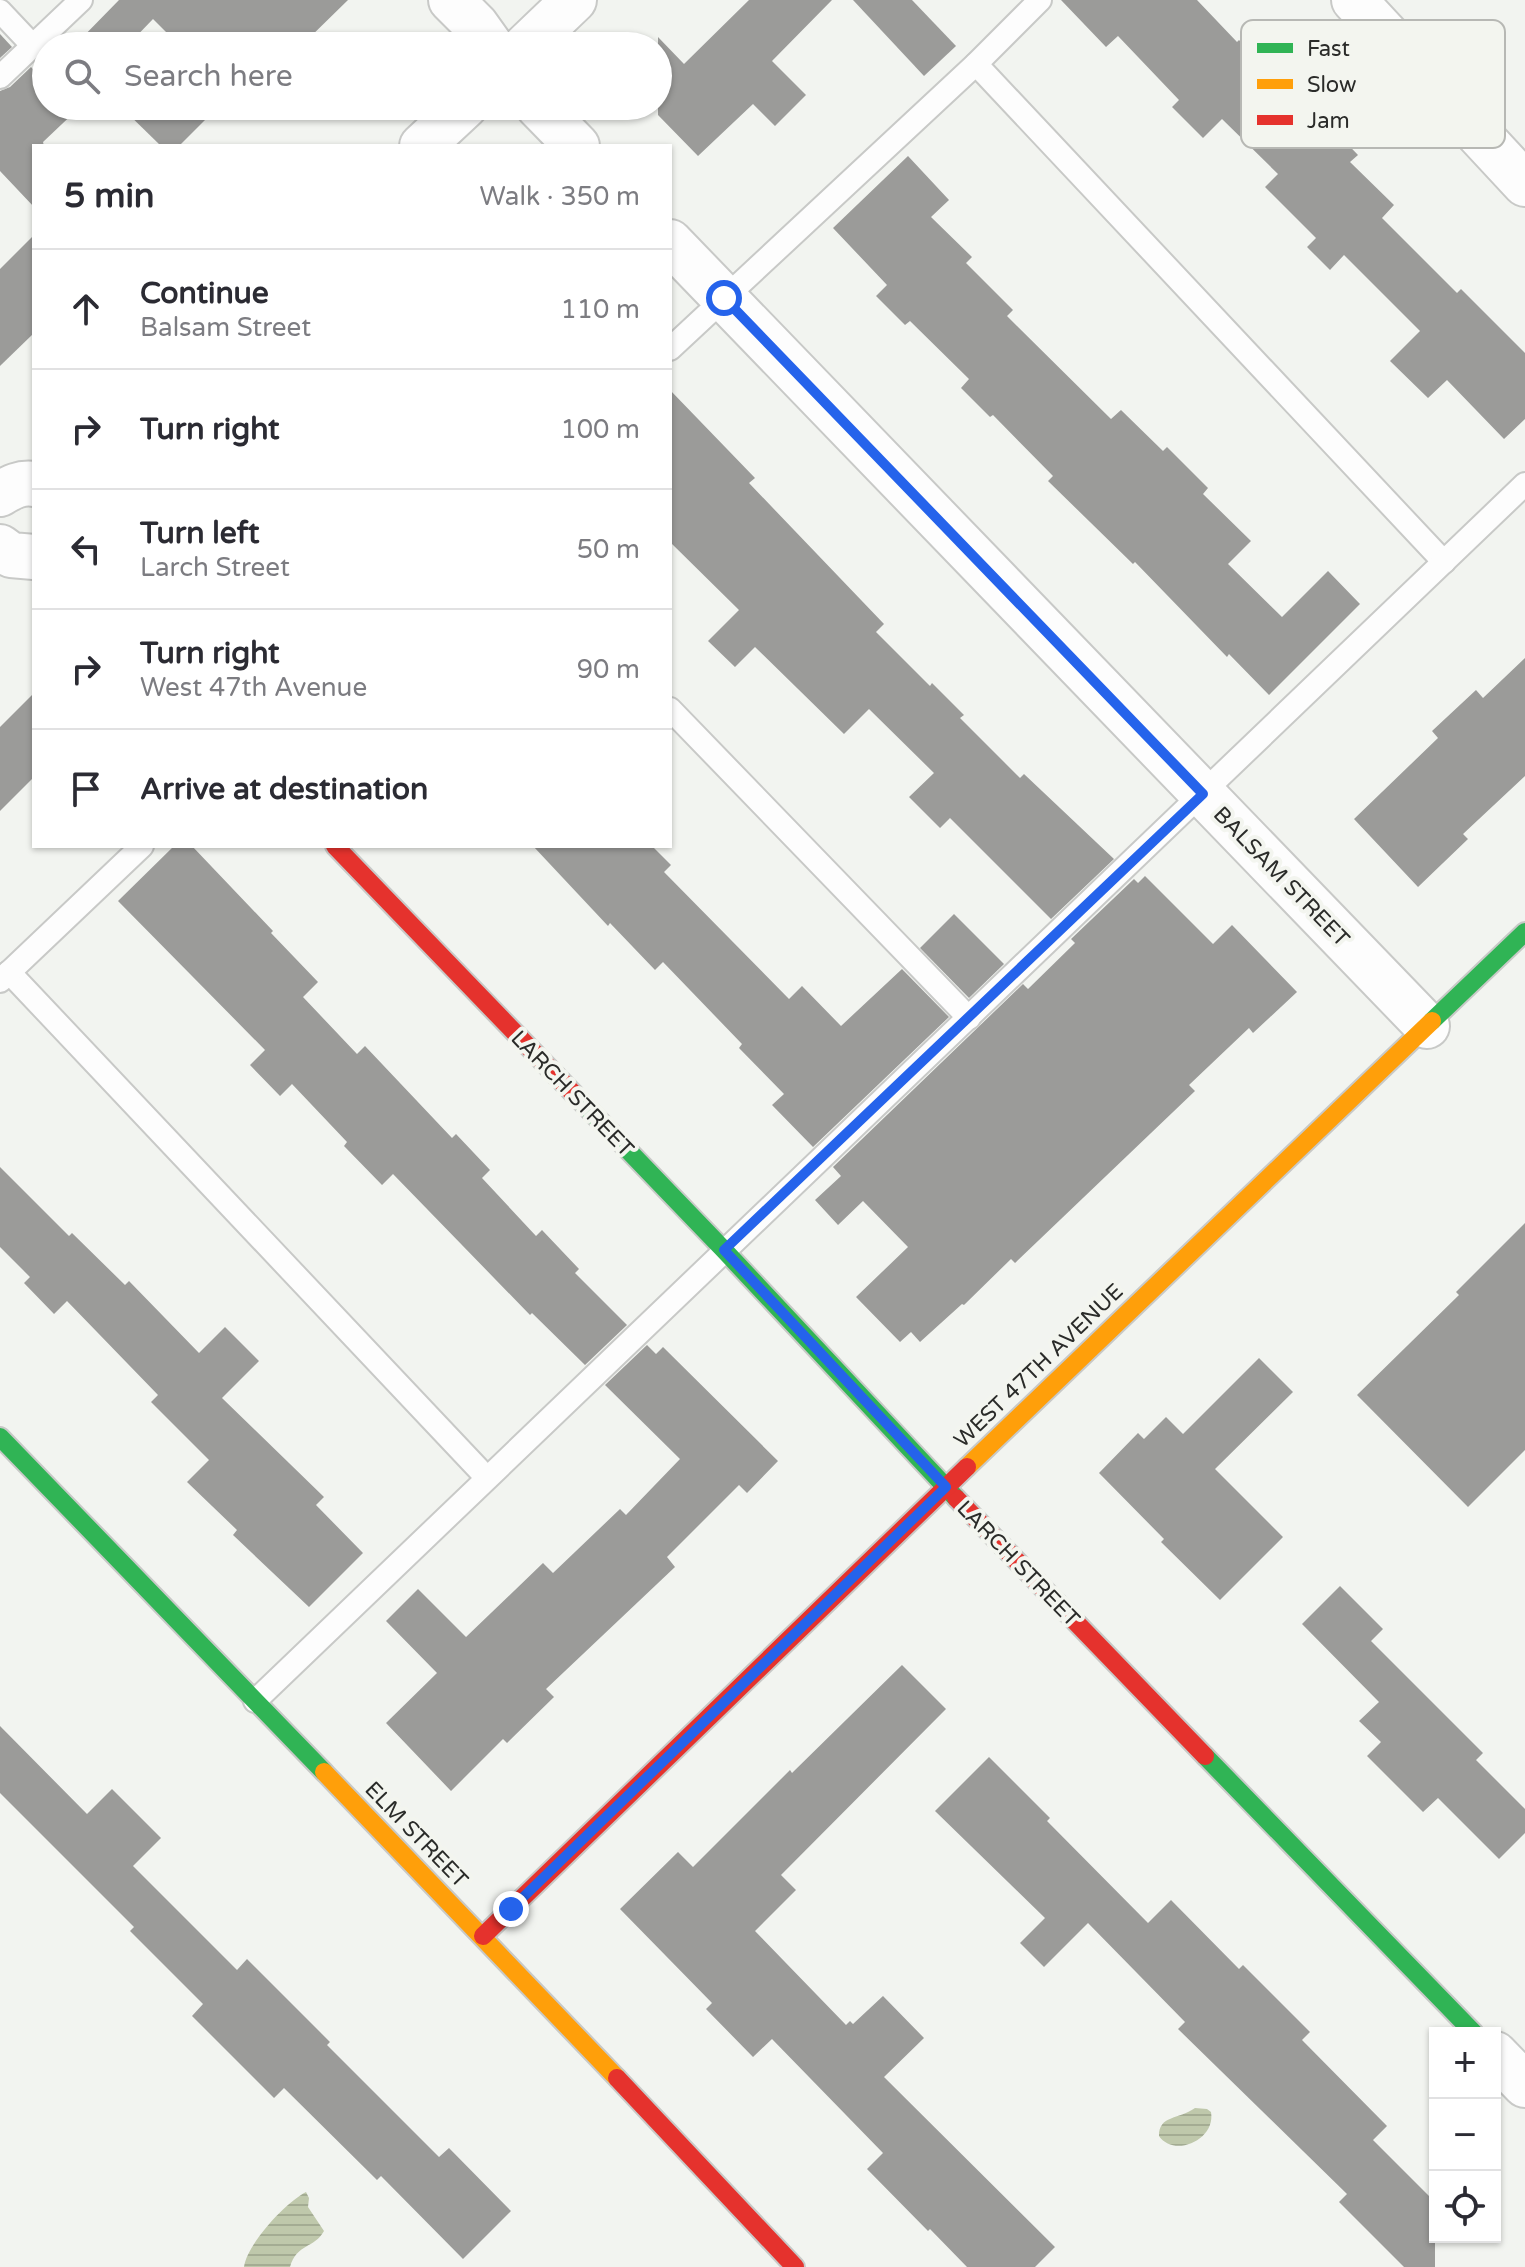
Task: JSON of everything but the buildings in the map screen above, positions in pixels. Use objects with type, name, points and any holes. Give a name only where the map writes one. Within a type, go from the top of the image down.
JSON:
[{"type":"street","points":[[451,0],[481,32]]},
{"type":"street","points":[[541,32],[574,0]]},
{"type":"street","points":[[1354,0],[1373,20]]},
{"type":"street","points":[[424,144],[450,120]]},
{"type":"street","points":[[552,120],[575,144]]},
{"type":"street","points":[[1492,148],[1525,184]]},
{"type":"street","name":"BALSAM STREET","points":[[672,244],[1427,1026]]},
{"type":"street","points":[[0,494],[12,486],[32,484]]},
{"type":"street","points":[[0,547],[11,555],[32,557]]},
{"type":"street","name":"LARCH STREET","points":[[337,848],[724,1250],[946,1487],[1468,2027]]},
{"type":"street","name":"WEST 47TH AVENUE","points":[[483,1936],[1525,932]]},
{"type":"street","name":"ELM STREET","points":[[0,1437],[483,1936],[795,2267]]},
{"type":"street","points":[[1501,2060],[1525,2085]]},
{"type":"lane","points":[[48,32],[81,0]]},
{"type":"lane","points":[[672,347],[976,64],[1040,0]]},
{"type":"lane","points":[[0,11],[32,45]]},
{"type":"lane","points":[[0,77],[32,47]]},
{"type":"lane","points":[[976,64],[1444,562]]},
{"type":"lane","points":[[255,1701],[1525,484]]},
{"type":"lane","points":[[672,711],[969,1018]]},
{"type":"lane","points":[[140,848],[4,977],[487,1478]]},
{"type":"shaded area","points":[[1195,2108],[1211,2112],[1211,2122],[1201,2138],[1192,2143],[1174,2145],[1159,2136],[1162,2124]]},
{"type":"shaded area","points":[[306,2192],[308,2207],[324,2231],[320,2237],[297,2254],[290,2267],[244,2267],[252,2247],[269,2225]]},
{"type":"traffic: fast","points":[[1432,1021],[1525,932]]},
{"type":"traffic: fast","points":[[574,1094],[956,1498]]},
{"type":"traffic: fast","points":[[0,1437],[324,1772]]},
{"type":"traffic: fast","points":[[1205,1756],[1468,2027]]},
{"type":"traffic: slow","points":[[967,1467],[1432,1021]]},
{"type":"traffic: slow","points":[[324,1772],[617,2078]]},
{"type":"traffic: jam","points":[[337,848],[574,1094]]},
{"type":"traffic: jam","points":[[483,1936],[967,1467]]},
{"type":"traffic: jam","points":[[956,1498],[1205,1756]]},
{"type":"traffic: jam","points":[[617,2078],[795,2267]]},
{"type":"route","points":[[511,1909],[946,1487],[724,1250],[1203,794],[724,298]]}]
